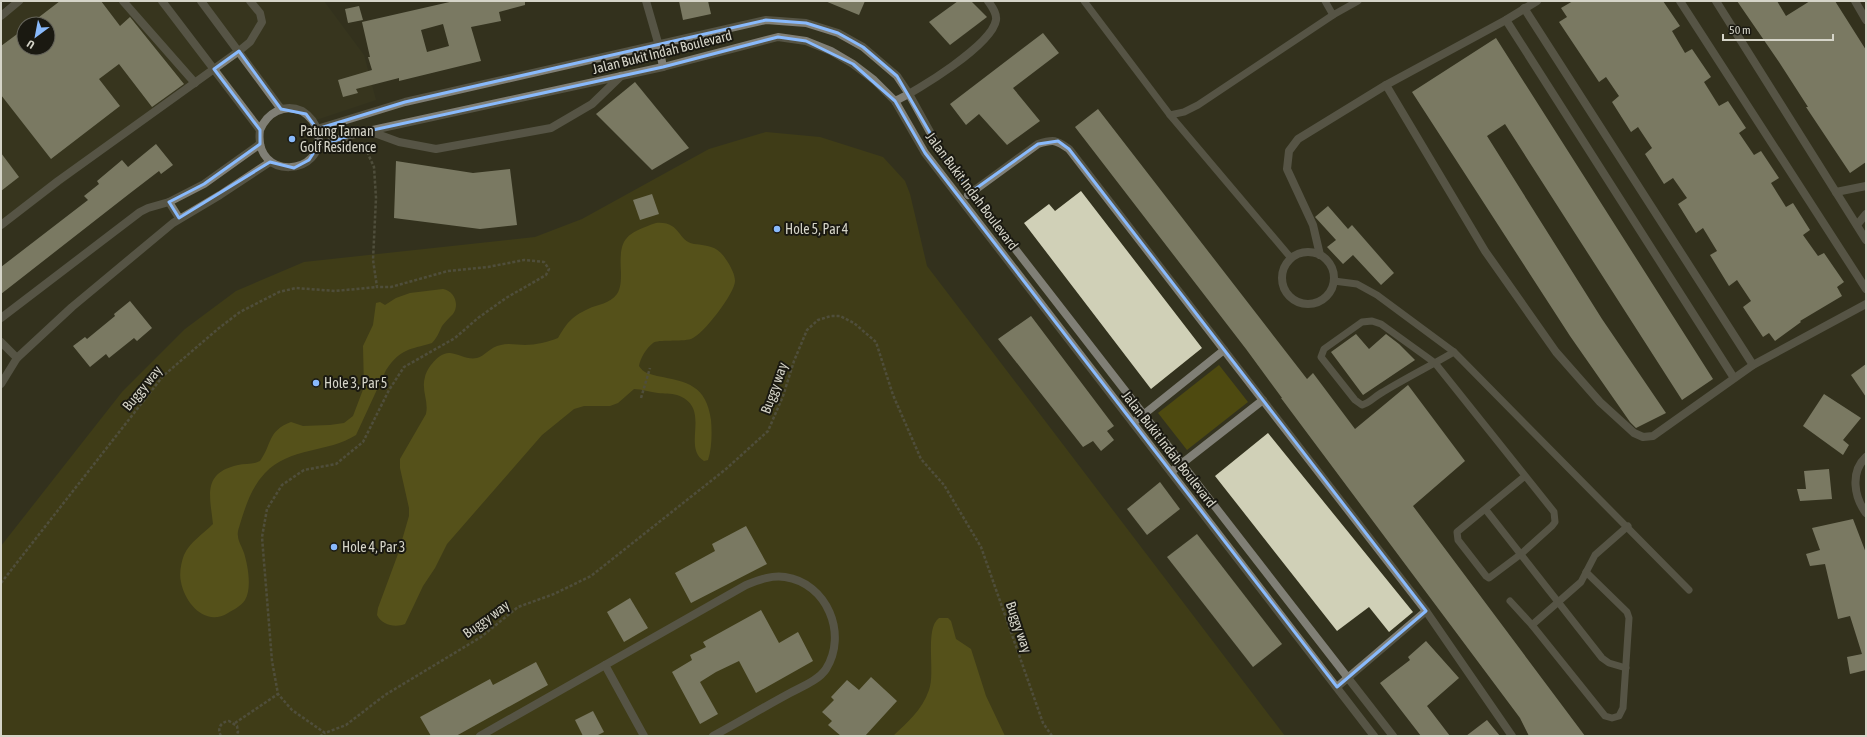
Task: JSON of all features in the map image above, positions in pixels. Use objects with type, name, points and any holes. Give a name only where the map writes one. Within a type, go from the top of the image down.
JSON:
[{"type":"street","points":[[1,16],[19,1]]},
{"type":"street","points":[[123,1],[194,83]]},
{"type":"street","points":[[162,1],[260,130]]},
{"type":"street","points":[[201,1],[240,51],[281,109]]},
{"type":"street","points":[[1,225],[58,181],[240,51],[250,42],[262,22],[260,13],[250,1]]},
{"type":"street","points":[[646,1],[659,46],[662,67]]},
{"type":"street","points":[[895,101],[909,94],[946,70],[985,39],[994,27],[996,20],[995,12],[988,1]]},
{"type":"street","points":[[1320,255],[1305,252],[1291,258],[1286,264],[1282,279],[1286,292],[1295,301],[1308,305],[1322,300],[1332,289],[1334,281],[1331,266],[1320,255],[1313,225],[1287,169],[1289,151],[1298,139],[1386,85],[1506,20],[1537,1]]},
{"type":"street","points":[[1680,1],[1866,289]]},
{"type":"street","points":[[1716,1],[1866,240]]},
{"type":"street","points":[[1855,1],[1866,20]]},
{"type":"street","points":[[1524,8],[1753,365]]},
{"type":"street","points":[[317,129],[405,102],[659,46],[766,20],[806,23],[838,33],[863,47],[897,76],[909,94],[940,150],[971,192],[1393,736]]},
{"type":"street","points":[[1506,20],[1734,378]]},
{"type":"street","name":"Jalan Bukit Indah Boulevard","points":[[318,146],[359,133],[662,67],[778,37],[806,41],[831,51],[853,64],[869,76],[895,101],[925,153],[1374,736]]},
{"type":"street","points":[[368,131],[399,142],[436,149],[551,128],[592,104],[622,76]]},
{"type":"street","points":[[1386,85],[1485,251],[1552,346],[1600,402],[1634,433],[1643,437],[1653,436],[1753,365],[1866,304]]},
{"type":"street","points":[[290,108],[306,114],[313,121],[317,129],[318,146],[309,160],[302,165],[286,168],[270,162],[264,156],[260,144],[260,130],[268,117],[281,109],[290,108]]},
{"type":"street","points":[[961,199],[1038,144],[1050,140],[1058,141],[1069,149],[1426,611],[1512,736]]},
{"type":"street","points":[[1,318],[140,212],[169,202],[204,184],[260,144]]},
{"type":"street","points":[[1,384],[17,358],[72,307],[179,218],[220,195],[270,162]]},
{"type":"street","points":[[1836,192],[1866,186]]},
{"type":"street","points":[[169,202],[179,218]]},
{"type":"street","points":[[1857,225],[1866,214]]},
{"type":"street","points":[[1,342],[17,358]]},
{"type":"street","points":[[1132,422],[1224,350]]},
{"type":"street","points":[[1171,472],[1263,400]]},
{"type":"street","points":[[1866,457],[1858,468],[1855,489],[1861,506],[1866,513]]},
{"type":"street","points":[[480,736],[746,585],[765,578],[785,577],[804,584],[820,596],[831,613],[836,632],[834,652],[825,670],[809,682],[713,736]]},
{"type":"street","points":[[1337,687],[1426,611]]},
{"type":"street","points":[[605,665],[644,736]]},
{"type":"lane","points":[[1084,1],[1170,115],[1291,258]]},
{"type":"lane","points":[[1325,1],[1333,15]]},
{"type":"lane","points":[[1170,115],[1184,112],[1198,105],[1333,15],[1358,1]]},
{"type":"lane","points":[[1334,281],[1357,284],[1377,295],[1454,352],[1628,526],[1689,590]]},
{"type":"lane","points":[[1454,352],[1435,363],[1381,392],[1367,404],[1362,405],[1355,400],[1321,357],[1324,349],[1362,322],[1372,321],[1381,324],[1435,363],[1554,512],[1556,518],[1552,526],[1521,554],[1489,578],[1456,537],[1457,532],[1486,510],[1525,476]]},
{"type":"lane","points":[[1486,510],[1602,658],[1609,663],[1626,668]]},
{"type":"lane","points":[[1532,625],[1581,582],[1595,555],[1628,526]]},
{"type":"lane","points":[[1510,601],[1532,625],[1605,716],[1612,718],[1619,716],[1623,708],[1629,618],[1627,612],[1586,572]]},
{"type":"path","points":[[359,133],[374,167],[376,198],[373,260],[377,288]]},
{"type":"path","name":"Buggy way","points":[[1,583],[163,376],[240,312],[279,292],[296,288],[335,291],[377,288],[397,285],[448,271],[488,267],[524,260],[544,262],[549,269],[546,275],[506,298],[478,318],[455,338],[404,366],[389,390],[364,442],[336,464],[304,470],[282,485],[267,509],[262,537],[272,661],[278,694]]},
{"type":"path","name":"Buggy way","points":[[320,736],[346,725],[385,695],[481,637],[518,607],[554,594],[591,576],[726,469],[768,431],[783,396],[794,361],[807,330],[818,320],[831,316],[840,316],[854,323],[876,342],[893,395],[921,459],[944,485],[981,547],[1043,723],[1052,736]]},
{"type":"path","points":[[641,398],[650,368]]},
{"type":"path","points":[[235,723],[278,694],[292,710],[325,733]]},
{"type":"path","points":[[221,736],[219,729],[222,723],[229,720],[235,723],[238,729],[236,736]]},
{"type":"highlighted area","points":[[766,20],[806,23],[838,33],[863,47],[897,76],[940,150],[971,192],[1038,144],[1058,141],[1069,149],[1426,611],[1337,687],[925,153],[895,101],[853,64],[806,41],[778,37],[663,67],[359,133],[318,146],[309,160],[294,168],[270,162],[179,218],[169,202],[204,184],[260,144],[260,130],[214,69],[239,51],[281,109],[306,114],[317,129],[405,102]]},
{"type":"shaded area","points":[[21,1],[162,1],[214,69],[1,230],[1,17]]},
{"type":"shaded area","points":[[197,1],[324,1],[364,55],[376,100],[313,121],[306,114],[281,109]]},
{"type":"shaded area","points":[[766,132],[820,137],[883,157],[905,181],[910,194],[927,266],[1285,736],[1,736],[1,546],[122,392],[185,329],[236,291],[304,262],[535,237],[582,219],[709,149]]},
{"type":"shaded area","points":[[656,223],[670,225],[689,242],[709,246],[720,252],[727,261],[734,276],[734,287],[730,295],[718,313],[703,330],[691,339],[660,341],[653,343],[644,354],[639,366],[647,373],[678,380],[694,387],[700,392],[709,408],[711,420],[712,430],[708,460],[704,461],[698,455],[695,446],[695,417],[693,408],[688,401],[677,395],[634,389],[618,403],[610,406],[584,406],[574,409],[542,435],[447,544],[435,568],[423,586],[405,624],[393,626],[382,621],[377,615],[378,608],[398,554],[409,516],[409,508],[400,468],[400,459],[426,414],[427,405],[424,382],[426,373],[431,365],[434,361],[446,353],[477,358],[501,345],[525,345],[546,342],[558,338],[567,324],[577,315],[611,300],[617,294],[621,281],[621,252],[626,239],[637,231]]},
{"type":"shaded area","points":[[443,289],[450,292],[455,298],[456,306],[453,314],[442,326],[437,337],[432,343],[406,351],[396,357],[391,363],[386,370],[356,435],[345,441],[297,454],[285,459],[265,473],[256,485],[247,503],[238,533],[249,577],[245,600],[237,608],[220,617],[204,615],[197,611],[183,590],[180,579],[181,568],[184,555],[187,550],[197,538],[213,524],[210,495],[213,480],[218,474],[226,469],[260,461],[274,434],[283,426],[291,422],[303,426],[330,425],[344,423],[353,416],[364,387],[363,346],[373,325],[376,303],[380,302],[385,305],[396,298],[410,293]]},
{"type":"shaded area","points":[[1219,365],[1248,402],[1187,450],[1158,413]]},
{"type":"shaded area","points":[[939,618],[948,618],[951,621],[956,639],[971,649],[986,696],[1005,736],[893,736],[909,721],[923,704],[929,690],[931,682],[932,632]]},
{"type":"building","points":[[60,1],[101,1],[120,26],[130,17],[184,84],[152,107],[119,64],[99,79],[120,106],[51,159],[1,95],[1,46],[16,35],[16,56],[56,56],[56,16],[40,16]]},
{"type":"building","points":[[454,1],[525,1],[525,5],[499,12],[501,21],[471,27],[481,61],[399,81],[399,78],[356,89],[358,93],[343,97],[338,80],[372,70],[368,57],[370,57],[362,22]],"holes":[[[443,24],[449,46],[427,52],[421,30]]]},
{"type":"building","points":[[679,1],[708,1],[711,14],[683,20]]},
{"type":"building","points":[[825,1],[865,1],[859,15]]},
{"type":"building","points":[[958,1],[971,1],[987,17],[950,45],[929,22]]},
{"type":"building","points":[[1573,1],[1663,1],[1680,26],[1672,31],[1685,53],[1692,49],[1711,77],[1704,82],[1719,106],[1728,101],[1746,128],[1739,133],[1754,155],[1761,151],[1779,178],[1771,183],[1786,207],[1793,203],[1810,230],[1803,235],[1818,256],[1824,253],[1844,282],[1837,287],[1842,296],[1800,321],[1801,322],[1775,341],[1769,333],[1763,337],[1743,307],[1751,301],[1737,280],[1729,286],[1710,255],[1717,251],[1703,228],[1696,233],[1678,204],[1687,198],[1673,178],[1664,184],[1645,154],[1652,148],[1638,127],[1631,132],[1612,102],[1619,96],[1606,77],[1599,82],[1559,22],[1567,17],[1561,8]]},
{"type":"building","points":[[1737,1],[1777,1],[1786,16],[1810,1],[1835,1],[1866,50],[1866,162],[1850,173],[1806,107],[1808,107],[1779,62]]},
{"type":"building","points":[[359,6],[363,20],[348,23],[345,9]]},
{"type":"building","points":[[1043,33],[1059,53],[1013,88],[1040,121],[1007,145],[979,114],[966,125],[950,104]]},
{"type":"building","points":[[1496,38],[1713,379],[1682,400],[1505,124],[1487,136],[1602,319],[1666,413],[1636,428],[1630,422],[1570,336],[1412,92]]},
{"type":"building","points":[[635,82],[689,148],[652,170],[596,114]]},
{"type":"building","points":[[1098,109],[1307,379],[1313,373],[1355,429],[1408,385],[1465,461],[1413,506],[1585,736],[1529,736],[1520,718],[1246,349],[1075,127]]},
{"type":"building","points":[[156,144],[173,165],[161,174],[159,171],[1,294],[1,267],[88,200],[84,196],[99,184],[97,181],[122,160],[128,167]]},
{"type":"building","points":[[1,153],[19,177],[1,191]]},
{"type":"building","points":[[396,161],[473,173],[510,169],[517,225],[480,229],[394,218]]},
{"type":"building","points":[[1081,191],[1202,348],[1151,389],[1024,223],[1049,204],[1055,211]]},
{"type":"building","points":[[652,194],[659,214],[640,220],[633,200]]},
{"type":"building","points":[[1328,206],[1348,229],[1352,225],[1394,273],[1381,285],[1353,255],[1343,264],[1327,247],[1336,240],[1315,217]]},
{"type":"building","points":[[130,301],[152,328],[137,341],[134,338],[109,358],[106,354],[90,367],[73,346],[85,337],[87,339],[115,316],[114,314]]},
{"type":"building","points":[[1031,316],[1114,426],[1107,431],[1114,440],[1101,451],[1093,441],[1083,447],[998,339]]},
{"type":"building","points":[[1356,334],[1369,349],[1386,334],[1399,344],[1415,360],[1363,395],[1331,352]]},
{"type":"building","points":[[1866,364],[1866,397],[1851,375]]},
{"type":"building","points":[[1824,394],[1861,418],[1843,440],[1849,445],[1843,455],[1803,426]]},
{"type":"building","points":[[1268,433],[1413,612],[1389,632],[1369,607],[1337,631],[1215,476]]},
{"type":"building","points":[[1829,469],[1832,499],[1800,501],[1797,489],[1806,489],[1804,471]]},
{"type":"building","points":[[1160,482],[1180,509],[1147,535],[1127,509]]},
{"type":"building","points":[[1853,519],[1866,553],[1866,670],[1850,674],[1847,657],[1862,654],[1850,616],[1838,619],[1825,564],[1810,566],[1806,554],[1820,550],[1812,528]]},
{"type":"building","points":[[746,526],[767,564],[691,603],[675,573],[715,551],[712,544]]},
{"type":"building","points":[[1197,534],[1282,644],[1253,667],[1167,557]]},
{"type":"building","points":[[630,598],[648,628],[624,642],[607,612]]},
{"type":"building","points":[[761,610],[779,643],[798,632],[813,661],[756,693],[739,661],[716,672],[700,682],[718,714],[700,724],[672,672],[692,660],[690,655],[706,647],[703,642]]},
{"type":"building","points":[[1426,641],[1459,678],[1427,706],[1450,736],[1421,736],[1380,683],[1410,660],[1408,657]]},
{"type":"building","points":[[536,662],[548,685],[456,736],[431,736],[420,717],[490,679],[493,685]]},
{"type":"building","points":[[871,677],[897,701],[865,736],[841,736],[828,725],[832,721],[822,712],[834,700],[831,697],[847,680],[859,690]]},
{"type":"building","points":[[593,711],[604,732],[596,736],[583,736],[575,720]]},
{"type":"building","points":[[1487,720],[1500,736],[1466,736]]},
{"type":"place","name":"Patung Taman Golf Residence","points":[[292,139]]},
{"type":"place","name":"Hole 5, Par 4","points":[[777,229]]},
{"type":"place","name":"Hole 3, Par 5","points":[[316,383]]},
{"type":"place","name":"Hole 4, Par 3","points":[[334,547]]}]
